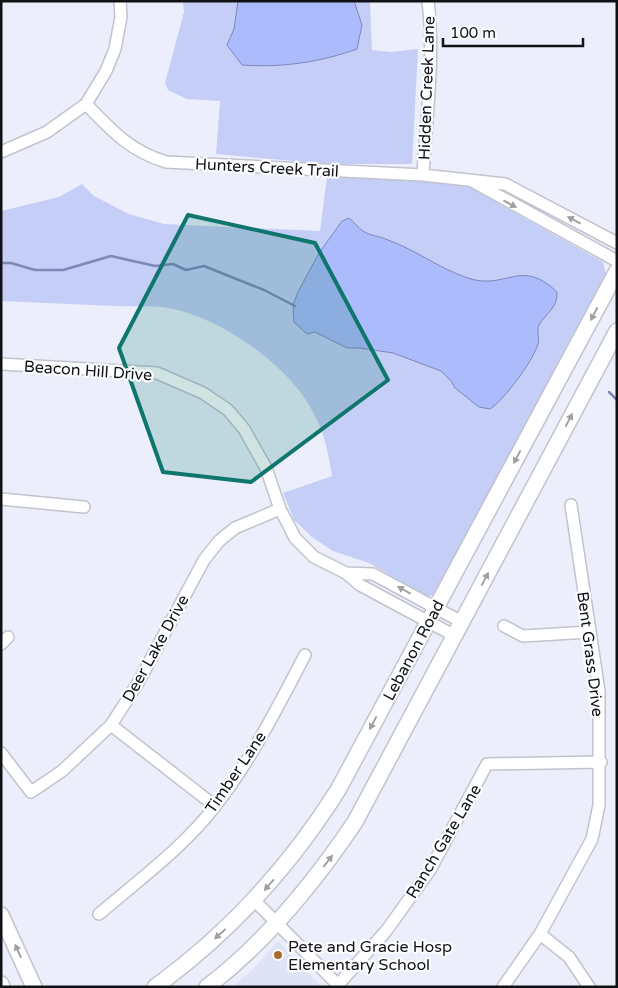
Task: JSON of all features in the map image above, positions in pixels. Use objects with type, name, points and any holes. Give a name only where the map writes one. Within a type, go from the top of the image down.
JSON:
[{"type":"main road","name":"Lebanon Road","points":[[155,987],[200,952],[255,900],[305,841],[338,790],[617,271]]},
{"type":"main road","name":"Lebanon Road","points":[[207,987],[243,957],[277,923],[321,870],[356,822],[617,331]]},
{"type":"main road","points":[[1,915],[34,987]]},
{"type":"street","points":[[1,152],[47,132],[86,104],[106,71],[115,49],[121,17],[120,1]]},
{"type":"street","name":"Hidden Creek Lane","points":[[423,175],[429,54],[430,19],[428,1]]},
{"type":"street","name":"Hunters Creek Trail","points":[[86,104],[120,139],[145,155],[166,162],[423,175],[505,184],[617,243]]},
{"type":"street","name":"Hunters Creek Trail","points":[[468,179],[617,261]]},
{"type":"street","name":"Beacon Hill Drive","points":[[1,364],[157,373],[203,393],[228,410],[244,429],[266,468],[280,509],[295,538],[314,557],[346,573],[360,585],[454,636]]},
{"type":"street","points":[[1,499],[84,507]]},
{"type":"street","name":"Bent Grass Drive","points":[[503,987],[540,934],[592,839],[600,805],[601,762],[598,691],[571,506]]},
{"type":"street","name":"Deer Lake Drive","points":[[1,753],[31,792],[62,771],[110,725],[138,683],[204,560],[219,541],[235,528],[280,509]]},
{"type":"street","name":"Beacon Hill Drive","points":[[346,573],[373,574],[462,622]]},
{"type":"street","points":[[504,626],[523,636],[589,632]]},
{"type":"street","name":"Timber Lane","points":[[99,914],[175,850],[215,806],[252,752],[305,655]]},
{"type":"street","points":[[110,725],[215,806]]},
{"type":"street","name":"Ranch Gate Lane","points":[[339,986],[386,931],[430,870],[487,764],[601,762]]},
{"type":"street","points":[[255,900],[339,986]]},
{"type":"street","points":[[540,934],[568,957],[589,987]]},
{"type":"highlighted area","points":[[188,215],[315,243],[388,380],[251,482],[163,472],[119,348]]},
{"type":"shaded area","points":[[183,1],[370,1],[372,50],[390,52],[418,49],[412,164],[328,164],[216,154],[220,101],[187,99],[168,90],[165,83],[184,12]]},
{"type":"shaded area","points":[[238,1],[354,1],[362,25],[357,49],[301,63],[271,66],[242,65],[227,45],[234,29]]},
{"type":"shaded area","points":[[327,177],[426,181],[469,187],[603,262],[606,274],[434,595],[427,596],[369,563],[333,551],[312,537],[294,520],[283,493],[332,476],[328,454],[319,425],[305,399],[291,381],[254,348],[210,322],[189,313],[168,308],[1,301],[1,211],[59,197],[82,184],[94,196],[129,214],[164,224],[320,231]]},
{"type":"shaded area","points":[[349,218],[366,233],[398,244],[448,270],[468,278],[492,281],[523,276],[533,277],[544,282],[557,292],[554,306],[539,325],[538,344],[530,360],[510,389],[490,409],[479,407],[455,388],[441,371],[393,353],[347,348],[315,332],[307,334],[294,322],[293,305],[298,292],[319,253],[342,221]]},
{"type":"shaded area","name":"Pete and Gracie Hosp Elementary School","points":[[278,941],[322,987],[232,987],[253,969]]},
{"type":"waterway","points":[[1,263],[11,263],[35,270],[63,270],[111,256],[155,266],[173,264],[186,270],[204,266],[264,290],[295,306]]},
{"type":"waterway","points":[[609,392],[617,400]]},
{"type":"place","name":"Pete and Gracie Hosp Elementary School","points":[[278,955]]}]
